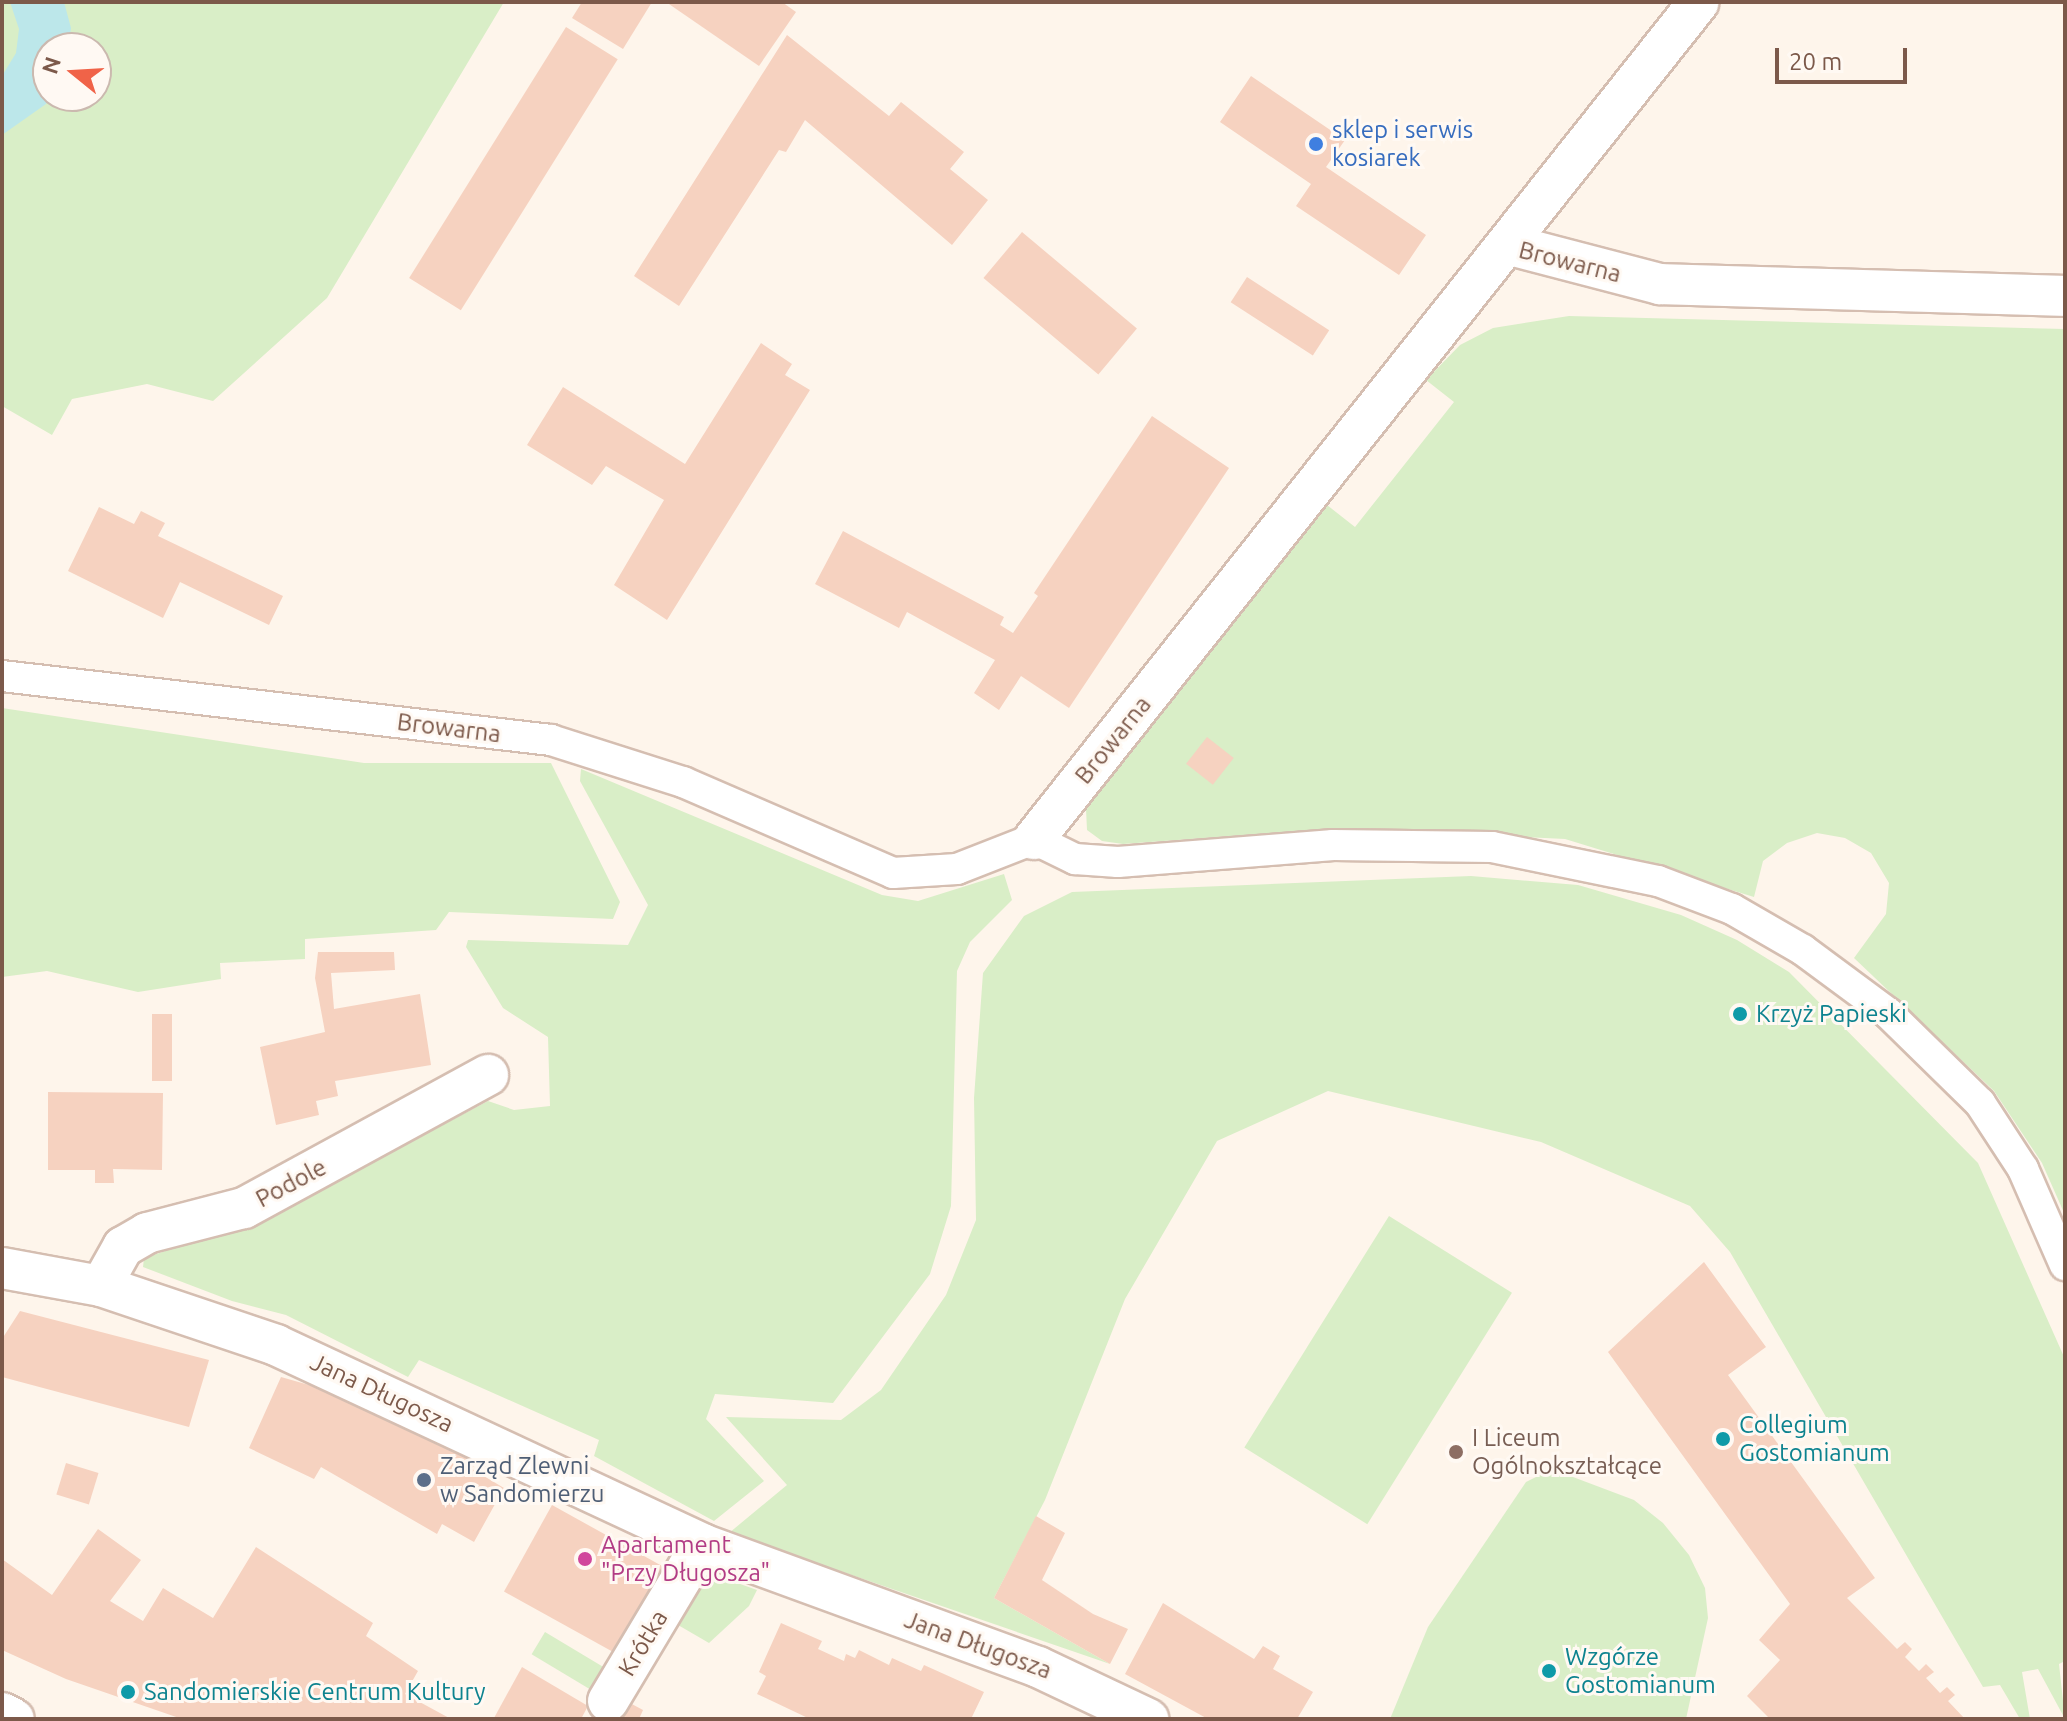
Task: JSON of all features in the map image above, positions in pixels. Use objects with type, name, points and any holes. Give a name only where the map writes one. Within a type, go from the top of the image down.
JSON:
[{"type":"street","points":[[1510,245],[1698,3]]},
{"type":"street","name":"Browarna","points":[[2,676],[551,740],[683,782],[893,873],[957,869],[1034,839],[1510,245],[1660,284],[2065,296]]},
{"type":"street","points":[[1034,839],[1075,859],[1118,862],[1333,845],[1492,847],[1658,881],[1732,909],[1803,950],[1888,1013],[1980,1103],[2023,1169],[2065,1265]]},
{"type":"street","name":"Podole","points":[[101,1286],[123,1247],[147,1233],[244,1208],[488,1075]]},
{"type":"street","name":"Jana Długosza","points":[[2,1268],[101,1286],[276,1345],[702,1544],[1038,1667],[1148,1719]]},
{"type":"street","name":"Krótka","points":[[608,1701],[702,1544]]},
{"type":"street","points":[[2,1713],[14,1719]]},
{"type":"green space","points":[[2,2],[504,2],[327,298],[213,401],[147,384],[72,399],[52,435],[2,406]]},
{"type":"green space","points":[[1569,316],[2065,329],[2065,1215],[2042,1163],[1994,1091],[1854,958],[1886,914],[1889,883],[1871,853],[1845,838],[1817,833],[1787,843],[1763,861],[1754,897],[1565,839],[1340,828],[1123,844],[1102,841],[1087,830],[1086,809],[1327,505],[1355,527],[1454,402],[1426,380],[1460,345],[1493,328]]},
{"type":"green space","points":[[2,708],[364,763],[551,763],[620,902],[613,919],[449,912],[436,930],[305,939],[305,959],[220,963],[221,979],[138,992],[47,971],[2,977]]},
{"type":"green space","points":[[581,769],[882,895],[918,901],[1004,874],[1012,900],[970,942],[957,971],[951,1206],[930,1274],[833,1403],[715,1394],[706,1419],[764,1481],[714,1521],[594,1456],[599,1440],[419,1360],[408,1377],[286,1315],[232,1301],[143,1267],[144,1258],[266,1218],[488,1101],[514,1110],[550,1106],[548,1037],[503,1008],[466,947],[468,940],[628,945],[648,905],[580,781]]},
{"type":"green space","points":[[1471,876],[1578,885],[1681,915],[1737,940],[1789,972],[1978,1163],[2065,1359],[2065,1661],[2059,1664],[2065,1719],[2038,1669],[2022,1672],[2030,1719],[2020,1719],[2000,1685],[1983,1687],[1730,1252],[1690,1206],[1541,1142],[1328,1091],[1217,1141],[1125,1299],[1045,1500],[994,1598],[1110,1664],[729,1533],[787,1485],[726,1417],[841,1420],[881,1390],[946,1295],[976,1220],[974,1098],[983,973],[1024,916],[1072,892]]},
{"type":"green space","points":[[1389,1216],[1512,1293],[1367,1524],[1244,1448]]},
{"type":"green space","points":[[1544,1473],[1565,1474],[1634,1500],[1663,1523],[1689,1555],[1705,1588],[1708,1618],[1686,1719],[1390,1719],[1428,1627],[1526,1482]]},
{"type":"green space","points":[[715,1575],[757,1590],[749,1606],[709,1643],[678,1625],[702,1584]]},
{"type":"green space","points":[[545,1632],[606,1669],[592,1691],[532,1654]]},
{"type":"water","points":[[10,2],[64,2],[70,32],[32,32],[32,112],[35,112],[2,135],[2,76],[16,53],[19,29]]},
{"type":"building","points":[[582,2],[652,2],[623,49],[572,18]]},
{"type":"building","points":[[666,2],[782,2],[796,12],[759,66]]},
{"type":"building","points":[[566,27],[618,59],[461,310],[409,278]]},
{"type":"building","points":[[787,35],[889,116],[901,102],[964,152],[950,169],[988,200],[952,245],[805,120],[786,152],[779,150],[679,306],[634,276]]},
{"type":"building","points":[[1251,76],[1345,140],[1326,167],[1426,235],[1399,275],[1296,206],[1311,184],[1220,122]]},
{"type":"building","points":[[1022,232],[1137,328],[1098,374],[983,278]]},
{"type":"building","points":[[1247,277],[1329,330],[1313,356],[1231,302]]},
{"type":"building","points":[[761,343],[792,364],[785,375],[810,390],[667,620],[614,585],[664,500],[606,466],[592,485],[527,445],[563,387],[685,464]]},
{"type":"building","points":[[1152,416],[1229,468],[1069,708],[1021,676],[999,710],[974,693],[995,660],[907,612],[899,628],[815,584],[843,531],[1004,617],[1000,625],[1013,633],[1038,596],[1034,593]]},
{"type":"building","points":[[99,507],[134,524],[141,511],[165,523],[158,536],[283,596],[269,625],[180,582],[163,618],[68,571]]},
{"type":"building","points":[[1207,737],[1234,758],[1213,785],[1186,764]]},
{"type":"building","points":[[318,952],[394,952],[395,970],[331,973],[334,1009],[420,994],[431,1065],[335,1081],[338,1096],[316,1101],[319,1115],[276,1125],[260,1047],[325,1032],[315,978]]},
{"type":"building","points":[[152,1014],[172,1014],[172,1081],[152,1081]]},
{"type":"building","points":[[48,1092],[163,1093],[162,1170],[113,1169],[114,1183],[95,1183],[95,1170],[48,1170]]},
{"type":"building","name":"Collegium Gostomianum","points":[[1704,1262],[1766,1347],[1728,1375],[1875,1578],[1847,1598],[1897,1649],[1905,1642],[1912,1649],[1905,1657],[1919,1671],[1926,1664],[1934,1672],[1926,1678],[1940,1693],[1947,1687],[1955,1695],[1948,1701],[1965,1719],[1770,1719],[1747,1696],[1780,1660],[1759,1640],[1790,1604],[1608,1352]]},
{"type":"building","points":[[20,1311],[209,1360],[189,1427],[2,1377],[2,1339]]},
{"type":"building","points":[[281,1377],[358,1399],[475,1463],[472,1469],[504,1488],[474,1542],[442,1524],[437,1534],[321,1467],[314,1479],[249,1448]]},
{"type":"building","points":[[66,1463],[99,1473],[89,1504],[56,1495]]},
{"type":"building","points":[[552,1505],[667,1569],[619,1655],[504,1592]]},
{"type":"building","points":[[1036,1516],[1065,1533],[1042,1580],[1093,1614],[1128,1629],[1110,1664],[994,1598]]},
{"type":"building","points":[[98,1529],[141,1560],[110,1601],[143,1621],[163,1588],[213,1618],[256,1547],[373,1623],[366,1636],[418,1671],[405,1694],[451,1719],[182,1719],[66,1679],[2,1650],[2,1559],[52,1595]]},
{"type":"building","points":[[1163,1603],[1254,1659],[1263,1646],[1280,1656],[1273,1669],[1313,1692],[1297,1719],[1208,1719],[1125,1674]]},
{"type":"building","points":[[781,1623],[822,1641],[818,1649],[844,1661],[846,1654],[855,1658],[859,1650],[889,1665],[892,1658],[921,1671],[924,1665],[984,1692],[971,1719],[810,1719],[757,1694],[766,1676],[759,1672]]},
{"type":"building","points":[[522,1667],[588,1706],[581,1719],[494,1718]]},
{"type":"building","points":[[628,1702],[643,1710],[639,1719],[617,1719]]},
{"type":"place","name":"sklep i serwis kosiarek","points":[[1316,144]]},
{"type":"place","name":"Krzyż Papieski","points":[[1740,1014]]},
{"type":"place","name":"Collegium Gostomianum","points":[[1723,1439]]},
{"type":"place","name":"I Liceum Ogólnokształcące","points":[[1456,1452]]},
{"type":"place","name":"Zarząd Zlewni w Sandomierzu","points":[[424,1480]]},
{"type":"place","name":"Apartament \"Przy Długosza\"","points":[[585,1559]]},
{"type":"place","name":"Wzgórze Gostomianum","points":[[1549,1671]]},
{"type":"place","name":"Sandomierskie Centrum Kultury","points":[[128,1692]]}]
